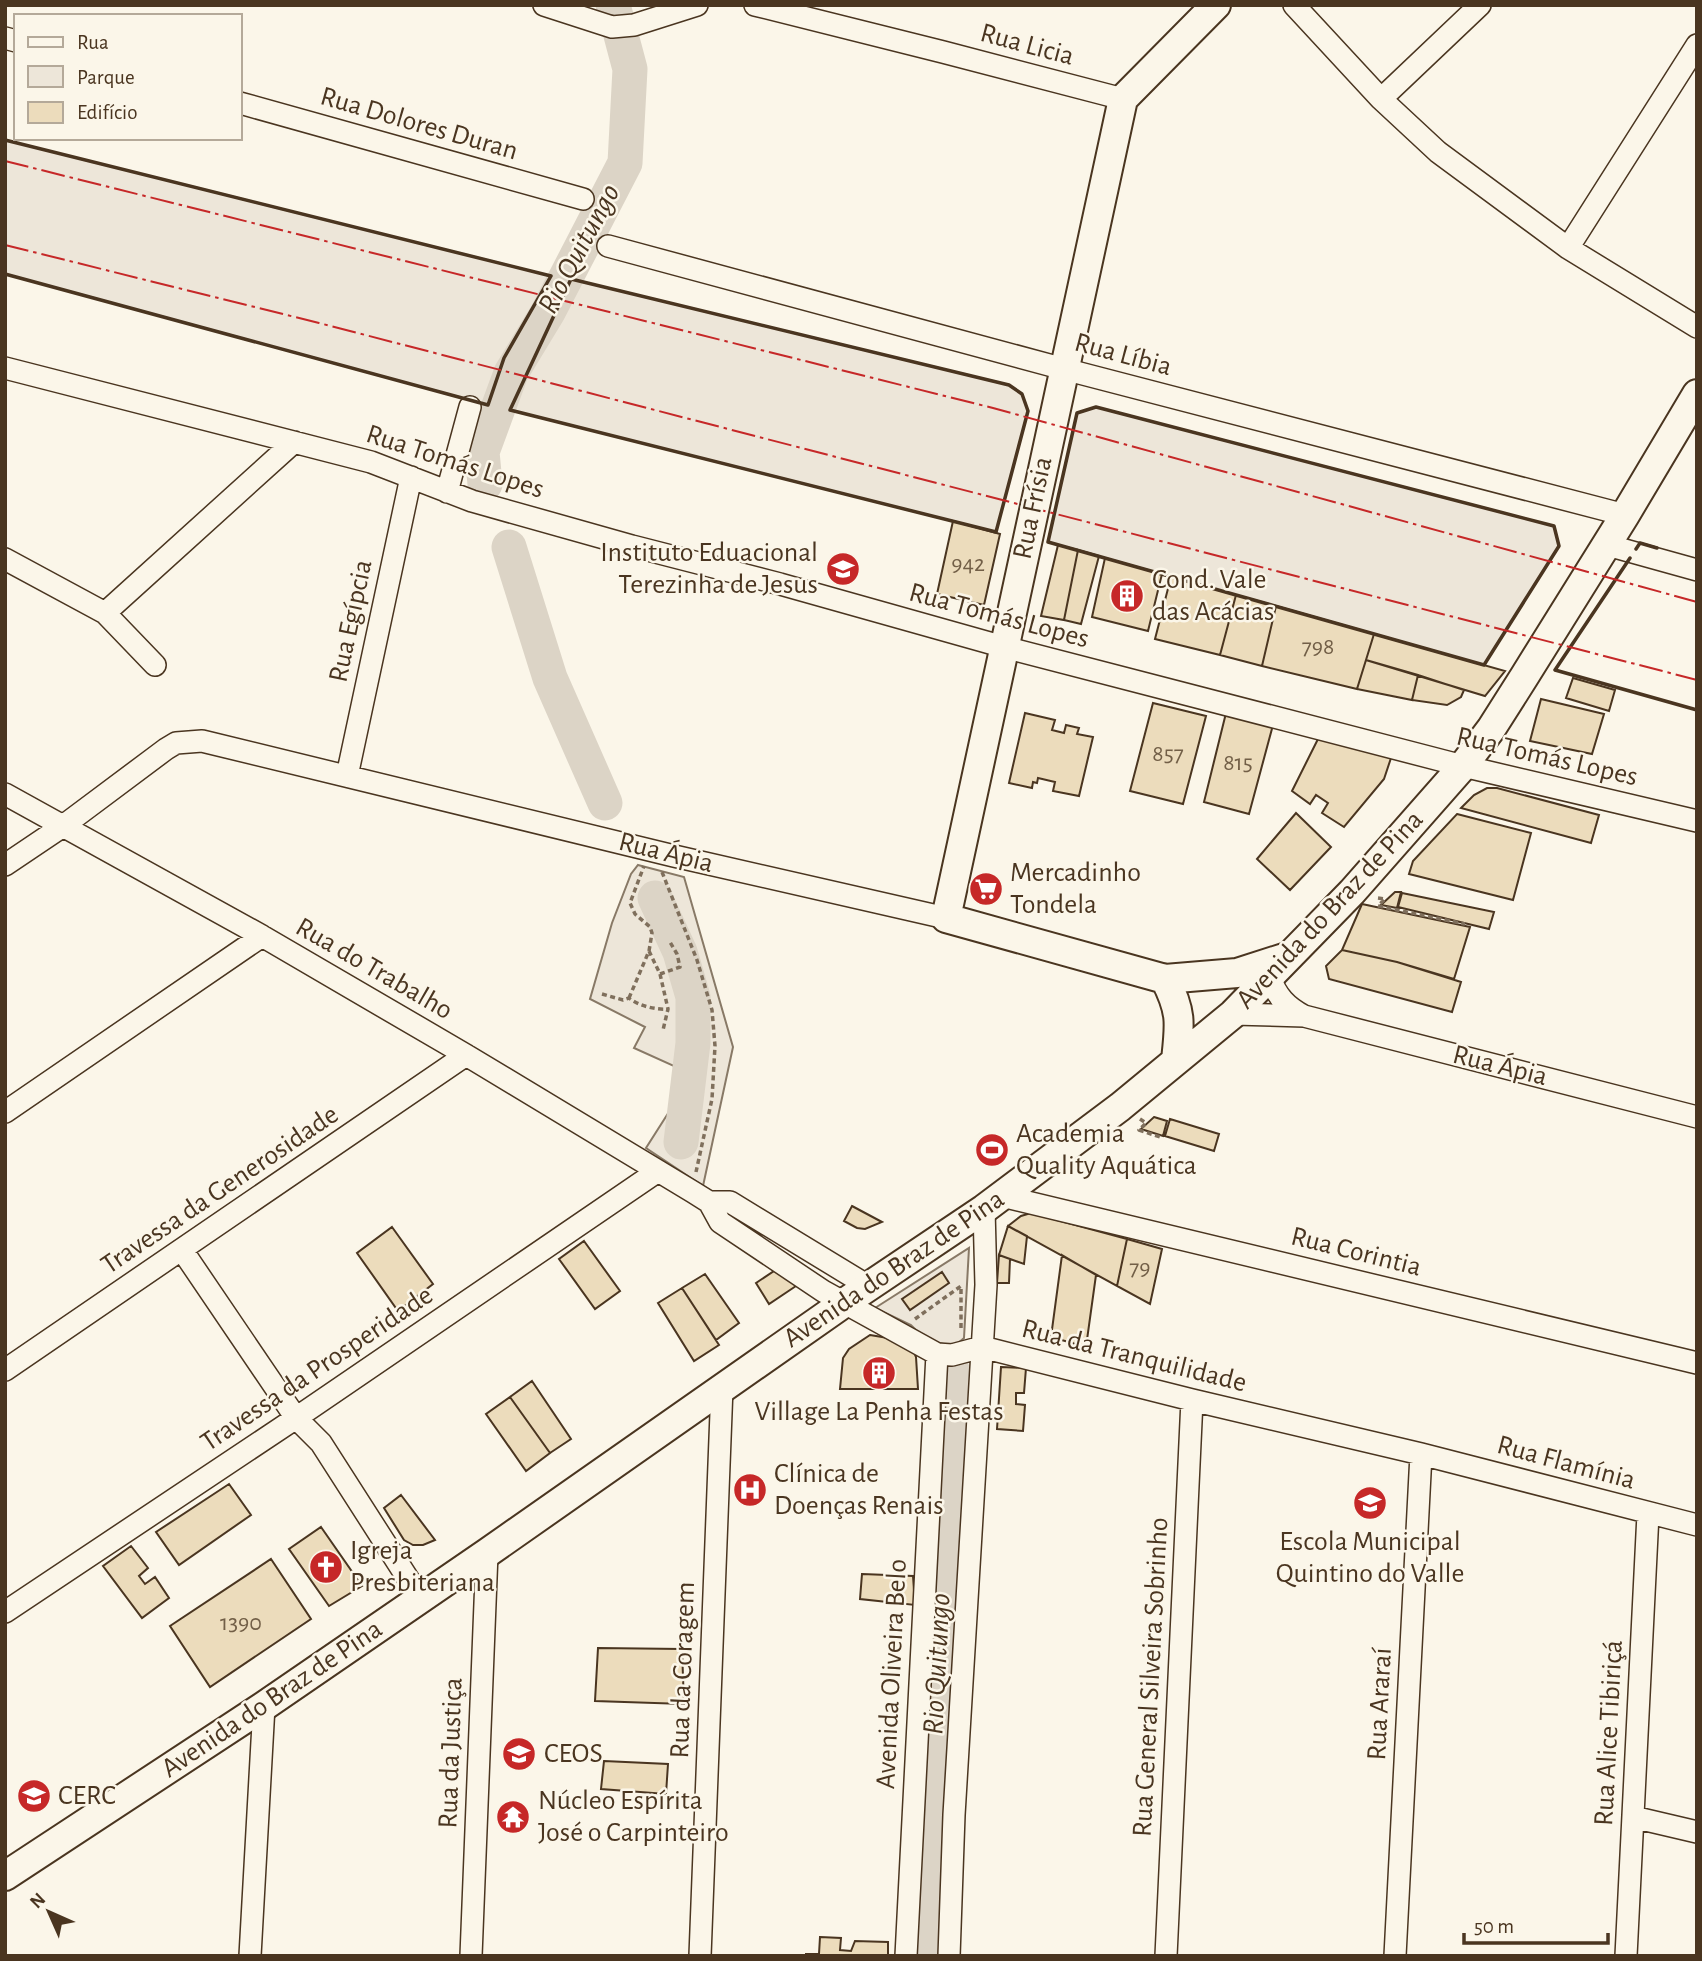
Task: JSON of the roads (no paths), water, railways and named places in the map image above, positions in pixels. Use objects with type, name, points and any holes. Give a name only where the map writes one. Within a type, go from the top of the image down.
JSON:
[{"type":"main road","points":[[1123,99],[1216,5]]},
{"type":"main road","name":"Rua Frísia","points":[[946,918],[1123,99]]},
{"type":"main road","name":"Avenida do Braz de Pina","points":[[5,1876],[421,1599],[722,1387],[993,1202],[1120,1107],[1233,1014],[1352,892],[1463,766],[1524,677],[1693,409]]},
{"type":"main road","name":"Rua Ápia","points":[[946,918],[1165,979],[1237,973],[1290,956]]},
{"type":"main road","points":[[1165,979],[1180,1013],[1176,1060]]},
{"type":"street","points":[[544,5],[612,27],[634,26],[687,7]]},
{"type":"street","name":"Rua Licia","points":[[755,5],[1123,99]]},
{"type":"street","points":[[1294,5],[1381,99],[1437,152],[1568,248],[1697,327]]},
{"type":"street","points":[[1381,99],[1480,5]]},
{"type":"street","points":[[1568,248],[1697,44]]},
{"type":"street","name":"Rua Dolores Duran","points":[[242,104],[583,199]]},
{"type":"street","name":"Rua Líbia","points":[[608,246],[1064,369],[1626,515]]},
{"type":"street","name":"Rua Tomás Lopes","points":[[5,368],[371,462],[447,492],[632,546],[780,584],[1004,647],[1463,766],[1697,821]]},
{"type":"street","points":[[447,492],[470,407]]},
{"type":"street","points":[[105,613],[294,442]]},
{"type":"street","name":"Rua Egípcia","points":[[347,776],[411,477]]},
{"type":"street","points":[[1607,545],[1697,570]]},
{"type":"street","points":[[5,559],[105,613],[155,665]]},
{"type":"street","name":"Rua Ápia","points":[[5,865],[176,743],[202,741],[946,918]]},
{"type":"street","name":"Rua do Trabalho","points":[[5,794],[262,936],[659,1171],[701,1197],[720,1222],[844,1303]]},
{"type":"street","points":[[5,1112],[262,936]]},
{"type":"street","name":"Rua Ápia","points":[[1270,977],[1280,998],[1289,1008],[1304,1016]]},
{"type":"street","name":"Rua Ápia","points":[[1233,1014],[1304,1016],[1697,1117]]},
{"type":"street","name":"Travessa da Generosidade","points":[[5,1370],[466,1055]]},
{"type":"street","name":"Travessa da Prosperidade","points":[[5,1612],[659,1171]]},
{"type":"street","name":"Rua do Trabalho","points":[[701,1197],[730,1202],[868,1286]]},
{"type":"street","points":[[949,1956],[954,1815],[993,1202]]},
{"type":"street","name":"Rua Corintia","points":[[993,1202],[1697,1363]]},
{"type":"street","points":[[182,1250],[296,1418],[321,1443],[421,1599]]},
{"type":"street","points":[[844,1303],[937,1353]]},
{"type":"street","name":"Rua da Tranquilidade","points":[[937,1353],[952,1355],[982,1346],[1192,1400],[1421,1454]]},
{"type":"street","name":"Avenida Oliveira Belo","points":[[905,1956],[937,1353]]},
{"type":"street","name":"Rua da Coragem","points":[[700,1956],[722,1387]]},
{"type":"street","name":"Rua General Silveira Sobrinho","points":[[1166,1956],[1192,1400]]},
{"type":"street","name":"Rua Flamínia","points":[[1421,1454],[1697,1525]]},
{"type":"street","name":"Rua Araraí","points":[[1395,1956],[1421,1454]]},
{"type":"street","name":"Rua Alice Tibiriçá","points":[[1626,1956],[1648,1514]]},
{"type":"street","name":"Rua da Justiça","points":[[471,1956],[487,1553]]},
{"type":"street","points":[[250,1956],[264,1706]]},
{"type":"street","points":[[1633,1817],[1697,1832]]},
{"type":"waterway","name":"Rio Quitungo","points":[[485,484],[482,452],[511,373],[548,312],[625,163],[630,69],[613,5]]},
{"type":"waterway","name":"Rio Quitungo","points":[[509,547],[550,678],[605,803]]},
{"type":"waterway","name":"Rio Quitungo","points":[[655,898],[680,952],[693,997],[693,1043],[681,1142]]},
{"type":"waterway","name":"Rio Quitungo","points":[[921,1956],[953,1372]]},
{"type":"place","name":"Instituto Eduacional Terezinha de Jesus","points":[[843,569]]},
{"type":"place","name":"Cond. Vale das Acácias","points":[[1127,596]]},
{"type":"place","name":"Mercadinho Tondela","points":[[986,889]]},
{"type":"place","name":"Academia Quality Aquática","points":[[992,1150]]},
{"type":"place","name":"Village La Penha Festas","points":[[879,1373]]},
{"type":"place","name":"Clínica de Doenças Renais","points":[[750,1490]]},
{"type":"place","name":"Escola Municipal Quintino do Valle","points":[[1370,1503]]},
{"type":"place","name":"Igreja Presbiteriana","points":[[326,1567]]},
{"type":"place","name":"CEOS","points":[[519,1754]]},
{"type":"place","name":"CERC","points":[[34,1796]]},
{"type":"place","name":"Núcleo Espírita José o Carpinteiro","points":[[513,1817]]}]
